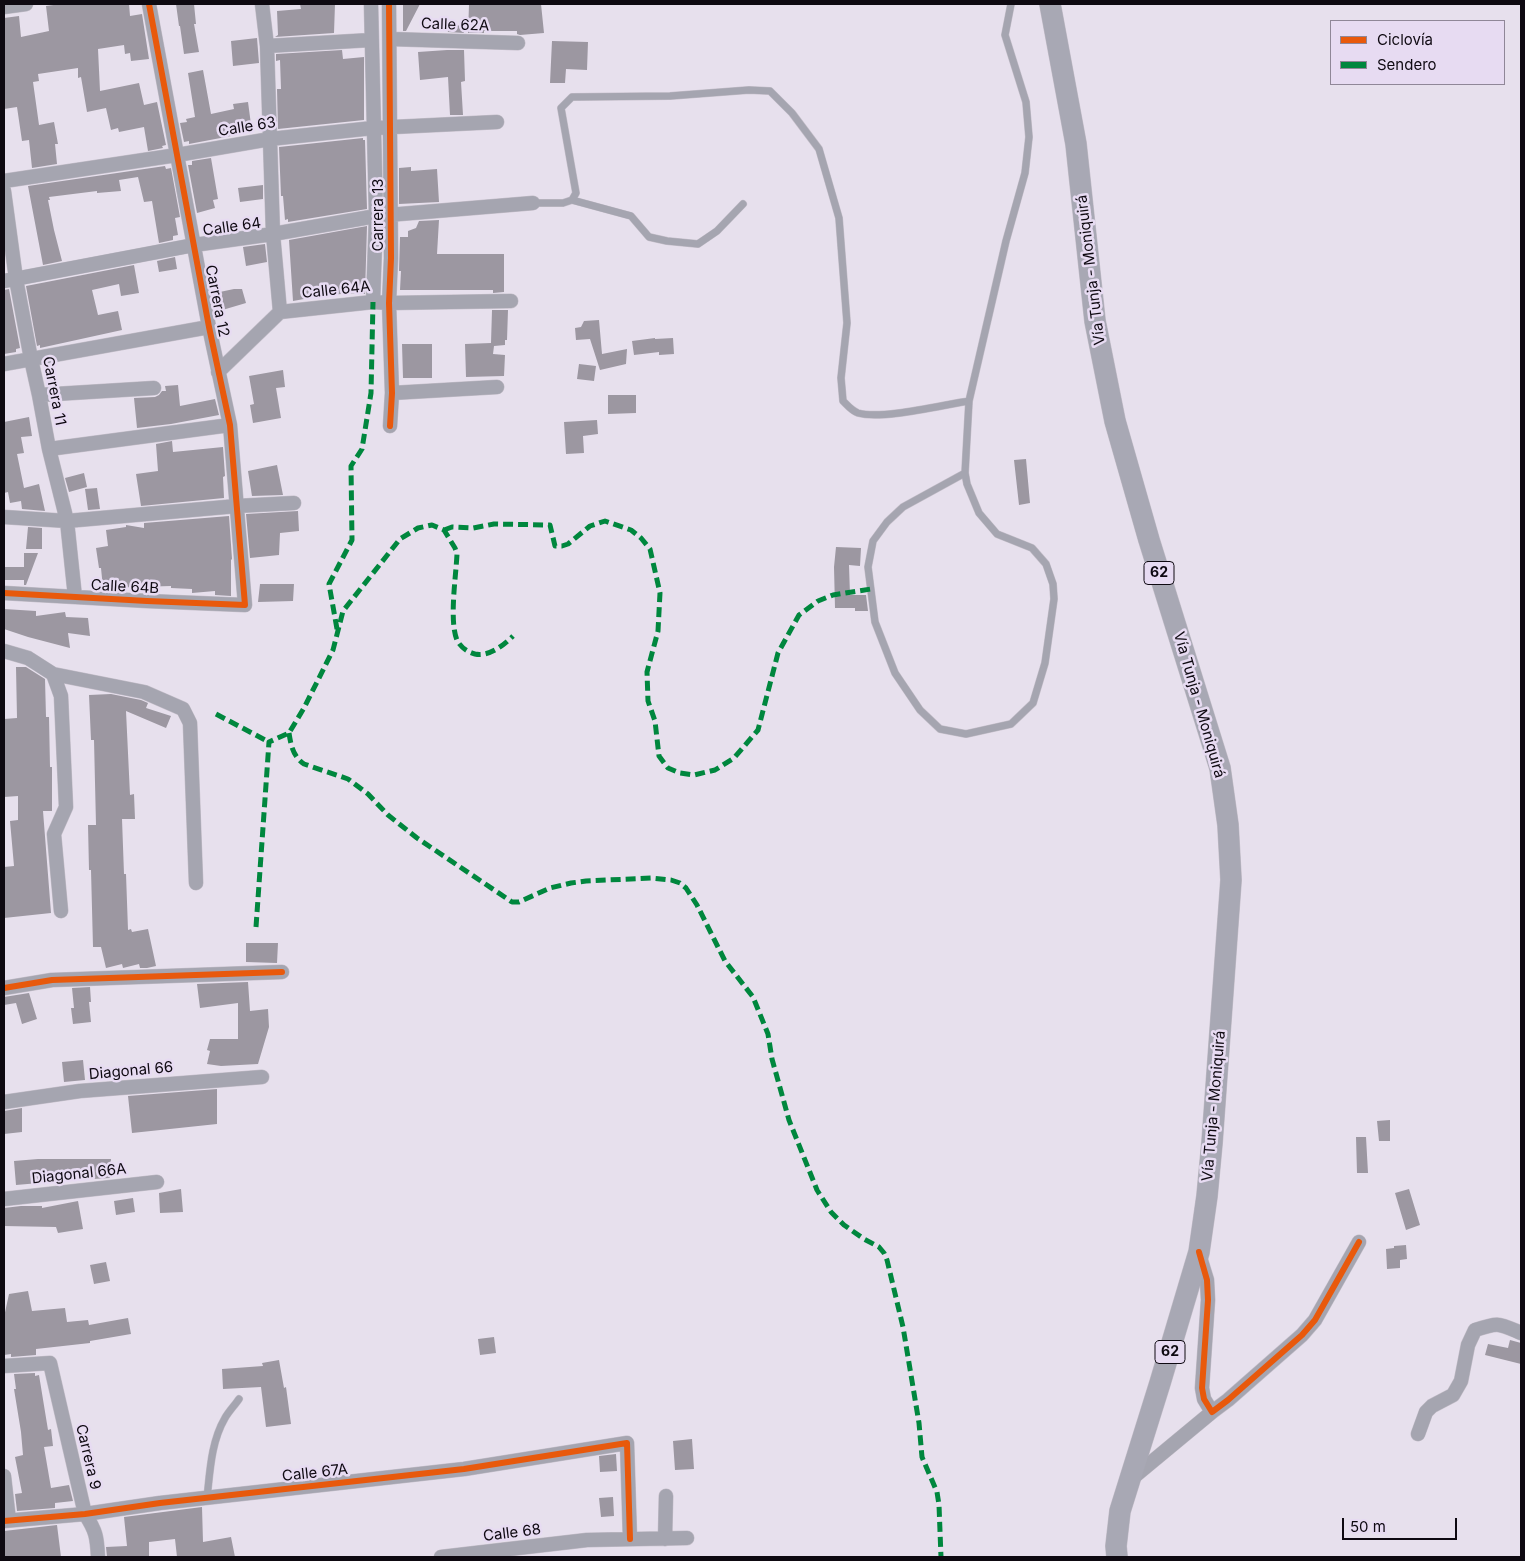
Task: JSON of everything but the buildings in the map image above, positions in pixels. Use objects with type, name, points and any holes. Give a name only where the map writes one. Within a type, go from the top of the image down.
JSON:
[{"type":"main road","name":"Vía Tunja - Moniquirá","points":[[1050,4],[1076,144],[1095,320],[1115,421],[1149,540],[1220,768],[1228,825],[1231,880],[1211,1152],[1199,1252],[1120,1511],[1116,1546],[1117,1557]]},
{"type":"street","points":[[4,8],[26,4]]},
{"type":"street","name":"Carrera 12","points":[[149,4],[209,327],[230,425],[245,605]]},
{"type":"street","points":[[218,372],[280,312],[273,234],[267,46],[262,4]]},
{"type":"street","name":"Carrera 13","points":[[371,4],[374,128],[383,216],[391,258],[389,303],[392,393],[390,426]]},
{"type":"street","name":"Carrera 13","points":[[373,302],[383,216],[390,127],[389,4]]},
{"type":"street","name":"Calle 62A","points":[[390,39],[518,43]]},
{"type":"street","points":[[267,46],[371,40]]},
{"type":"street","name":"Calle 63","points":[[4,181],[270,139],[374,128],[497,122]]},
{"type":"street","name":"Carrera 11","points":[[4,191],[10,280],[31,359],[49,449],[67,521],[76,597]]},
{"type":"street","name":"Calle 64","points":[[10,280],[194,245],[383,216],[533,203]]},
{"type":"street","name":"Calle 64A","points":[[280,312],[373,302],[510,301]]},
{"type":"street","points":[[4,364],[209,327]]},
{"type":"street","points":[[392,393],[497,387]]},
{"type":"street","points":[[39,396],[154,388]]},
{"type":"street","points":[[49,449],[230,425]]},
{"type":"street","points":[[4,517],[67,521],[237,506],[294,503]]},
{"type":"street","name":"Calle 64B","points":[[4,593],[245,605]]},
{"type":"street","points":[[4,650],[28,658],[53,674],[144,692],[183,709],[190,723],[196,882]]},
{"type":"street","points":[[53,674],[61,696],[66,807],[54,834],[61,911]]},
{"type":"street","points":[[4,988],[52,980],[282,972]]},
{"type":"street","name":"Diagonal 66","points":[[4,1102],[80,1092],[262,1077]]},
{"type":"street","name":"Diagonal 66A","points":[[4,1199],[158,1182]]},
{"type":"street","points":[[1129,1482],[1228,1400],[1302,1335],[1315,1320],[1359,1242]]},
{"type":"street","points":[[1199,1252],[1207,1280],[1208,1300],[1202,1388],[1204,1399],[1212,1412]]},
{"type":"street","points":[[1418,1434],[1426,1412],[1432,1406],[1453,1395],[1461,1381],[1468,1345],[1475,1330],[1494,1324],[1502,1325],[1521,1333]]},
{"type":"street","name":"Carrera 9","points":[[4,1366],[50,1362],[84,1514],[98,1537],[98,1557]]},
{"type":"street","name":"Calle 67A","points":[[7,1520],[84,1514],[207,1498],[464,1470],[627,1443],[630,1539]]},
{"type":"street","points":[[4,1476],[7,1520]]},
{"type":"street","points":[[665,1538],[666,1496]]},
{"type":"street","name":"Calle 68","points":[[441,1557],[587,1540],[687,1538]]},
{"type":"lane","points":[[965,473],[903,507],[892,517],[873,540],[868,566],[875,622],[895,673],[920,710],[940,729],[966,734],[1011,724],[1033,703],[1045,663],[1054,599],[1053,584],[1046,564],[1032,548],[997,534],[979,513],[967,484],[965,473],[969,401],[1006,241],[1025,173],[1029,137],[1026,102],[1005,35],[1012,4]]},
{"type":"lane","points":[[572,200],[576,193],[561,108],[572,97],[670,96],[749,90],[770,91],[792,113],[819,150],[839,218],[847,323],[841,378],[843,401],[856,412],[869,414],[898,413],[969,401]]},
{"type":"lane","points":[[533,203],[562,203],[572,200],[631,216],[649,237],[698,244],[717,231],[742,204]]},
{"type":"lane","points":[[207,1498],[212,1454],[217,1437],[225,1417],[239,1399]]},
{"type":"marked path","points":[[337,629],[329,584],[352,540],[351,466],[362,449],[371,393],[373,302]]},
{"type":"marked path","points":[[444,530],[452,527],[473,528],[494,524],[550,525],[555,546],[562,546],[568,544],[590,526],[605,521],[631,530],[641,538],[650,549],[660,593],[658,631],[647,672],[648,701],[655,721],[659,756],[668,768],[680,773],[694,775],[715,770],[734,758],[758,730],[778,653],[799,615],[818,601],[833,595],[871,589]]},
{"type":"marked path","points":[[256,927],[269,742],[289,733],[304,708],[333,650],[343,611],[400,539],[418,528],[432,525],[444,530],[455,548],[457,554],[453,622],[457,640],[467,651],[475,654],[486,654],[501,646],[513,636]]},
{"type":"marked path","points":[[216,714],[269,742]]},
{"type":"marked path","points":[[289,733],[293,750],[297,758],[304,764],[348,779],[368,794],[388,815],[417,838],[512,902],[519,902],[550,888],[586,881],[651,878],[671,880],[680,883],[686,888],[697,905],[725,961],[753,997],[768,1034],[772,1059],[789,1120],[817,1190],[831,1212],[844,1225],[879,1247],[887,1260],[903,1327],[919,1423],[922,1457],[937,1492],[941,1557]]},
{"type":"cycle path","points":[[4,593],[245,605],[230,425],[209,327],[149,4]]},
{"type":"cycle path","points":[[389,4],[391,258],[389,303],[392,393],[390,426]]},
{"type":"cycle path","points":[[4,988],[52,980],[282,972]]},
{"type":"cycle path","points":[[1199,1252],[1207,1280],[1208,1300],[1202,1388],[1204,1399],[1212,1412],[1302,1335],[1315,1320],[1359,1242]]},
{"type":"cycle path","points":[[4,1521],[85,1514],[160,1503],[464,1469],[627,1443],[630,1539]]}]
